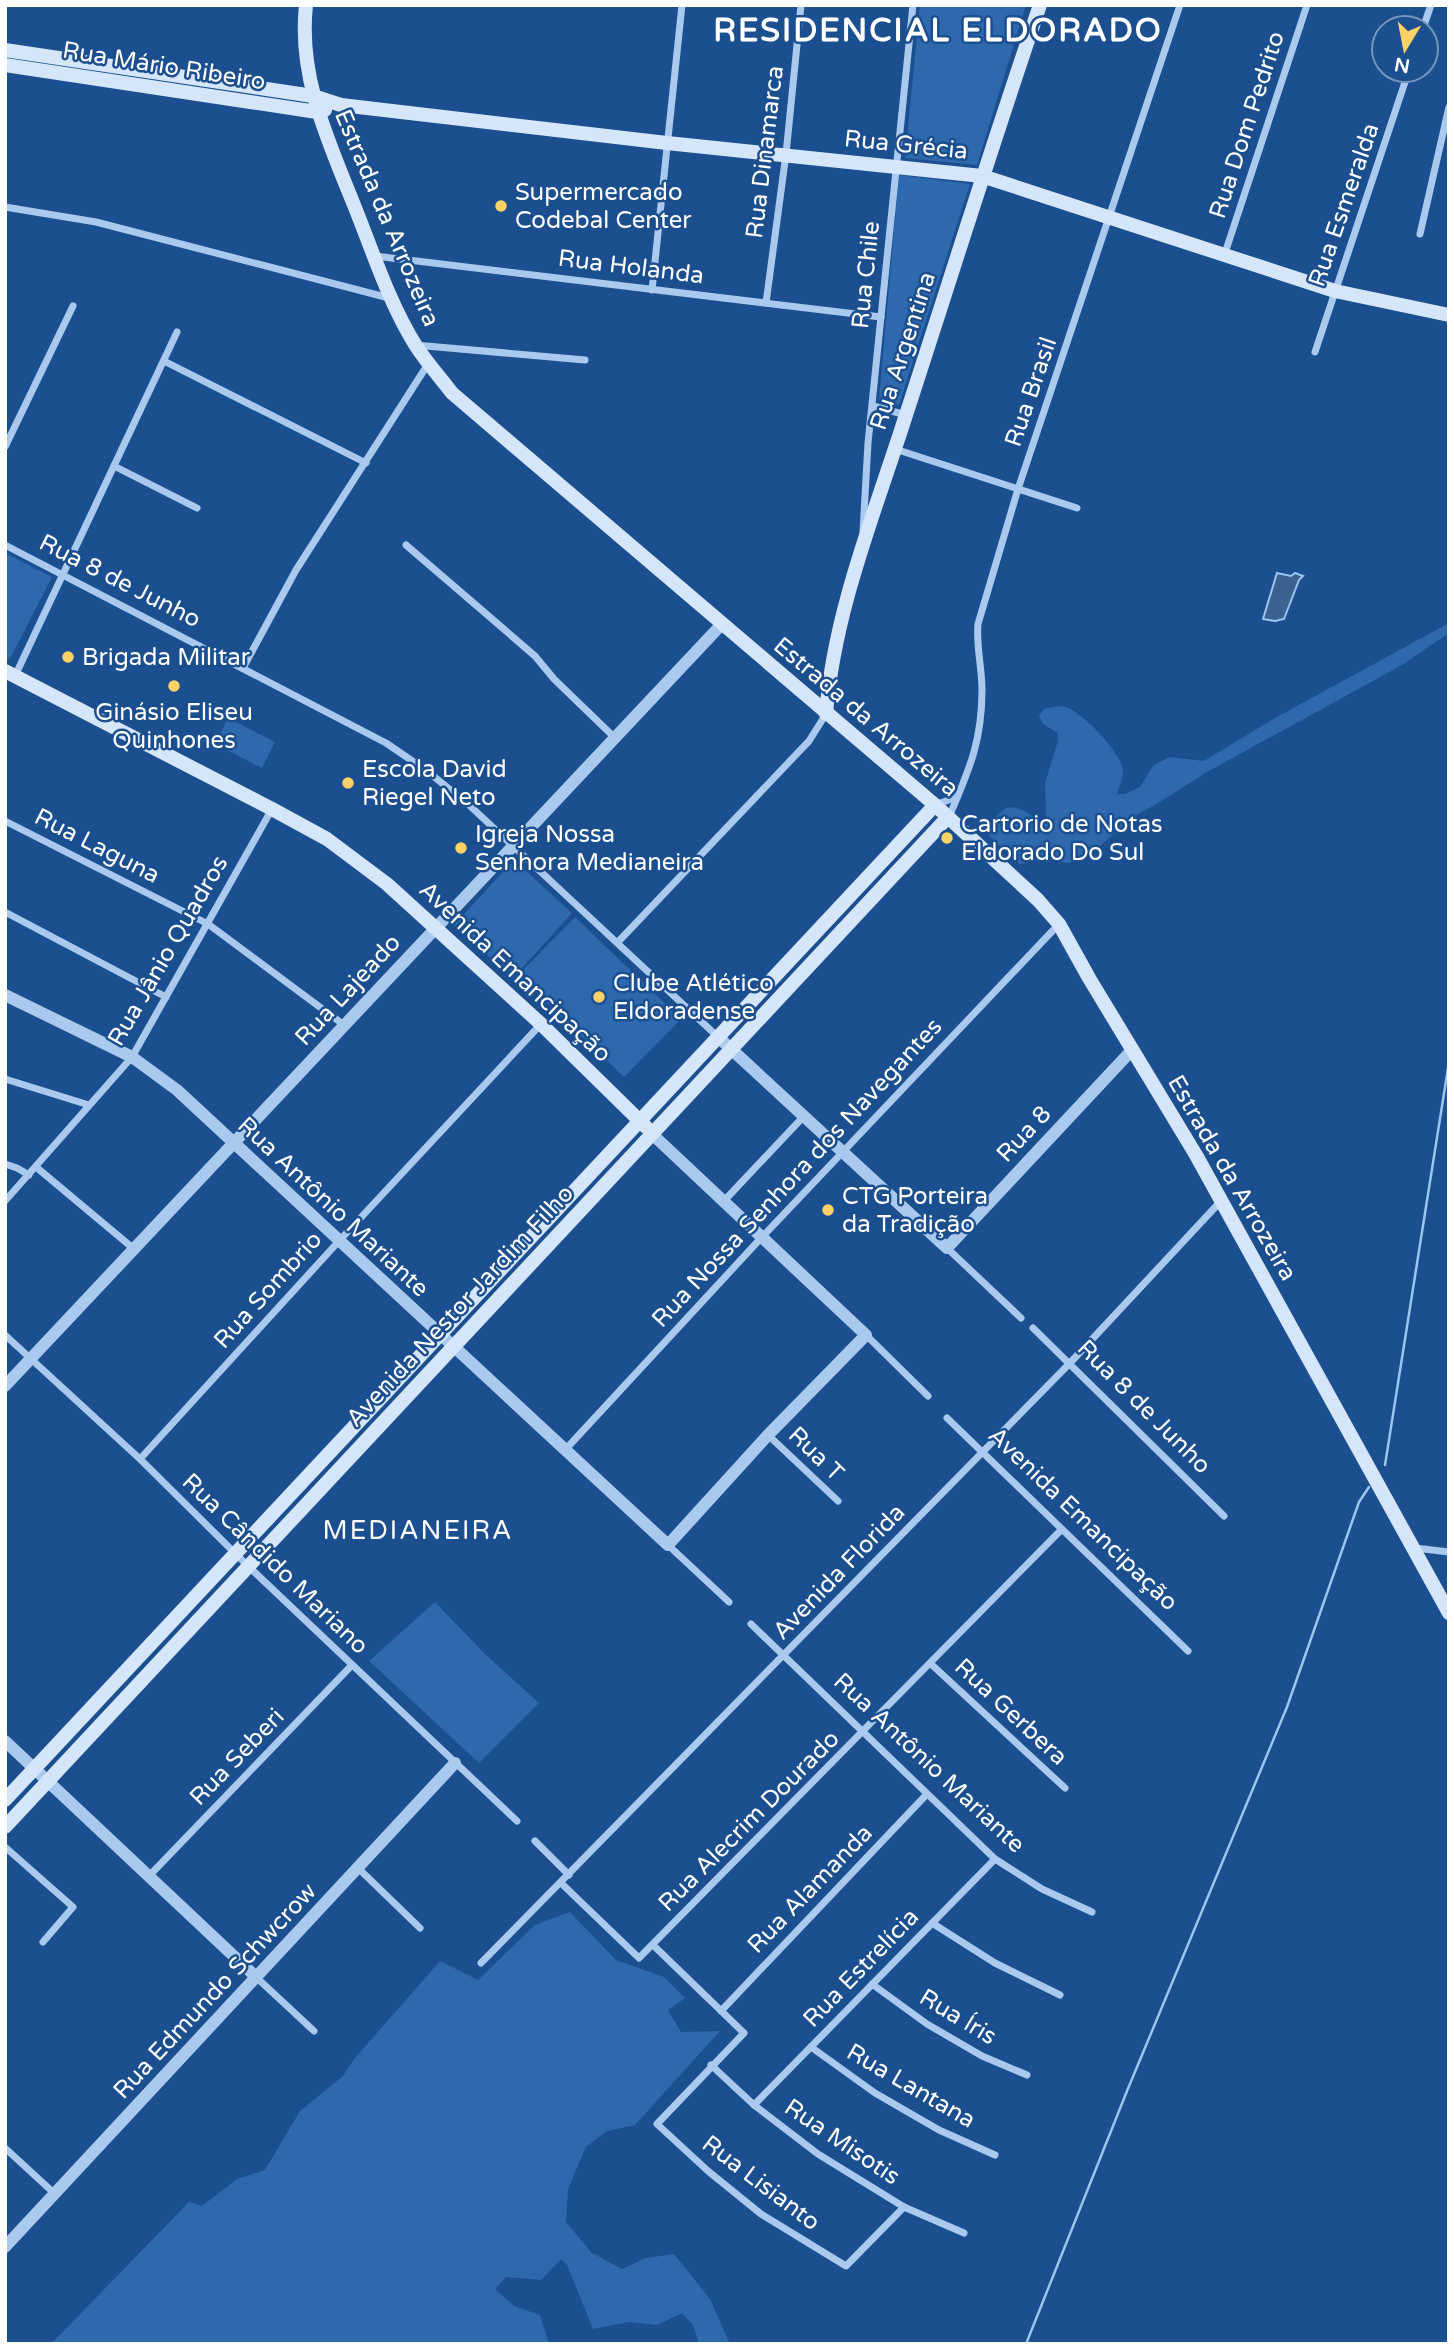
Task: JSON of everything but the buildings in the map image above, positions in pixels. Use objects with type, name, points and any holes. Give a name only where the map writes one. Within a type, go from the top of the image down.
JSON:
[{"type":"main road","name":"Estrada da Arrozeira","points":[[306,5],[305,52],[317,112],[393,299],[415,345],[452,393],[935,805],[1038,900],[1059,924],[1088,978],[1196,1156],[1449,1613]]},
{"type":"main road","name":"Rua Argentina","points":[[826,714],[834,652],[861,549],[1040,5]]},
{"type":"main road","name":"Rua Mário Ribeiro","points":[[5,50],[46,64],[317,112]]},
{"type":"main road","name":"Rua Mário Ribeiro","points":[[5,65],[46,64],[313,96]]},
{"type":"main road","name":"Rua Grécia","points":[[313,96],[341,105],[982,176],[1335,291],[1449,315]]},
{"type":"main road","name":"Rua Grécia","points":[[317,112],[341,105]]},
{"type":"main road","name":"Avenida Emancipação","points":[[10,673],[272,809],[327,839],[348,854],[387,884],[541,1024],[652,1134]]},
{"type":"main road","name":"Avenida Nestor Jardim Filho","points":[[5,1800],[935,805]]},
{"type":"main road","name":"Avenida Nestor Jardim Filho","points":[[5,1827],[948,817]]},
{"type":"main road","points":[[531,1237],[544,1250]]},
{"type":"street","points":[[652,290],[682,5]]},
{"type":"street","name":"Rua Dinamarca","points":[[766,303],[786,155],[801,5]]},
{"type":"street","name":"Rua Chile","points":[[861,549],[868,443],[913,5]]},
{"type":"street","name":"Rua Brasil","points":[[948,817],[975,754],[981,721],[982,686],[976,641],[978,624],[1018,489],[1180,5]]},
{"type":"street","name":"Rua Dom Pedrito","points":[[1224,256],[1307,5]]},
{"type":"street","name":"Rua Esmeralda","points":[[1315,352],[1404,84]]},
{"type":"street","points":[[1420,234],[1449,107]]},
{"type":"street","points":[[5,207],[96,222],[393,299]]},
{"type":"street","name":"Rua Holanda","points":[[375,256],[881,317]]},
{"type":"street","points":[[5,447],[73,306]]},
{"type":"street","points":[[10,673],[63,575],[177,332]]},
{"type":"street","points":[[415,345],[584,360]]},
{"type":"street","points":[[164,361],[366,463]]},
{"type":"street","points":[[243,668],[296,570],[428,363]]},
{"type":"street","points":[[873,406],[906,415]]},
{"type":"street","points":[[895,449],[1077,508]]},
{"type":"street","points":[[114,466],[197,508]]},
{"type":"street","name":"Rua 8 de Junho","points":[[5,545],[386,743],[427,771],[469,805],[618,942],[1021,1318]]},
{"type":"street","points":[[406,545],[535,656],[614,737]]},
{"type":"street","name":"Rua Lajeado","points":[[5,1386],[722,624]]},
{"type":"street","points":[[618,942],[809,741],[826,714]]},
{"type":"street","points":[[935,805],[957,797]]},
{"type":"street","name":"Rua Jânio Quadros","points":[[5,1201],[132,1057],[272,809]]},
{"type":"street","name":"Rua Laguna","points":[[5,821],[208,924],[344,1025]]},
{"type":"street","points":[[5,912],[166,998]]},
{"type":"street","name":"Rua Nossa Senhora dos Navegantes","points":[[565,1450],[762,1237],[1059,924]]},
{"type":"street","name":"Rua Antônio Mariante","points":[[6,995],[132,1057],[177,1090],[729,1602]]},
{"type":"street","name":"Rua Sombrio","points":[[140,1460],[541,1024]]},
{"type":"street","name":"Rua 8","points":[[947,1248],[1132,1050]]},
{"type":"street","points":[[5,1079],[89,1105]]},
{"type":"street","points":[[723,1202],[804,1116]]},
{"type":"street","name":"Avenida Emancipação","points":[[652,1134],[928,1396]]},
{"type":"street","points":[[5,1164],[29,1175]]},
{"type":"street","points":[[36,1167],[134,1249]]},
{"type":"street","name":"Avenida Florida","points":[[481,1964],[1070,1363],[1220,1202]]},
{"type":"street","name":"Rua 8 de Junho","points":[[1033,1328],[1224,1516]]},
{"type":"street","name":"Rua Cândido Mariano","points":[[5,1335],[140,1460],[235,1554],[517,1821]]},
{"type":"street","points":[[668,1545],[768,1435],[866,1335]]},
{"type":"street","name":"Avenida Emancipação","points":[[947,1418],[1188,1651]]},
{"type":"street","name":"Rua T","points":[[768,1435],[838,1502]]},
{"type":"street","name":"Rua Alecrim Dourado","points":[[561,1883],[639,1958],[1061,1530]]},
{"type":"street","points":[[1411,1548],[1449,1552]]},
{"type":"street","name":"Rua Antônio Mariante","points":[[751,1624],[995,1859],[1042,1889],[1092,1912]]},
{"type":"street","name":"Rua Gerbera","points":[[931,1664],[1065,1788]]},
{"type":"street","name":"Rua Seberi","points":[[149,1876],[352,1665]]},
{"type":"street","points":[[5,1741],[314,2031]]},
{"type":"street","name":"Rua Edmundo Schwcrow","points":[[5,2247],[455,1763]]},
{"type":"street","name":"Rua Alamanda","points":[[721,2011],[928,1794]]},
{"type":"street","points":[[534,1841],[569,1875]]},
{"type":"street","points":[[5,1847],[74,1907],[43,1942]]},
{"type":"street","name":"Rua Estrelícia","points":[[754,2105],[995,1859]]},
{"type":"street","points":[[358,1868],[420,1928]]},
{"type":"street","points":[[932,1923],[995,1963],[1059,1995]]},
{"type":"street","points":[[653,1945],[744,2033],[711,2065]]},
{"type":"street","name":"Rua Íris","points":[[872,1984],[938,2031],[982,2056],[1027,2075]]},
{"type":"street","name":"Rua Lantana","points":[[811,2047],[875,2093],[939,2130],[995,2155]]},
{"type":"street","name":"Rua Misotis","points":[[711,2065],[754,2105],[818,2154],[904,2207],[964,2233]]},
{"type":"street","name":"Rua Lisianto","points":[[711,2065],[657,2124],[708,2171],[761,2214],[846,2266],[904,2207]]},
{"type":"street","points":[[5,2148],[55,2193]]},
{"type":"shaded area","points":[[920,5],[1026,5],[977,165],[905,158]]},
{"type":"shaded area","points":[[899,175],[970,184],[899,405],[879,400]]},
{"type":"shaded area","points":[[5,553],[52,577],[10,659],[5,657]]},
{"type":"shaded area","points":[[1277,573],[1303,576],[1284,619],[1263,619]]},
{"type":"shaded area","points":[[1449,623],[1449,633],[1402,665],[1207,772],[1138,814],[1084,859],[1068,863],[1041,859],[1020,864],[989,836],[987,823],[1007,808],[1017,808],[1040,821],[1046,816],[1045,783],[1058,733],[1043,724],[1039,716],[1044,709],[1066,707],[1082,717],[1101,735],[1117,755],[1121,765],[1123,775],[1117,794],[1125,794],[1140,787],[1153,766],[1169,757],[1204,761],[1275,718]]},
{"type":"shaded area","points":[[228,718],[275,742],[262,768],[215,744]]},
{"type":"shaded area","points":[[514,860],[572,913],[513,978],[454,925]]},
{"type":"shaded area","name":"Clube Atlético Eldoradense","points":[[575,917],[681,1019],[624,1077],[518,975]]},
{"type":"shaded area","points":[[435,1602],[484,1653],[539,1703],[479,1763],[369,1661]]},
{"type":"shaded area","points":[[570,1912],[616,1960],[664,1977],[685,1998],[668,2010],[681,2032],[720,2031],[635,2125],[607,2131],[586,2147],[568,2189],[566,2222],[592,2253],[622,2269],[646,2258],[674,2254],[710,2299],[730,2344],[699,2344],[693,2325],[682,2313],[657,2325],[629,2322],[593,2329],[567,2265],[561,2259],[541,2280],[506,2277],[495,2289],[514,2306],[540,2315],[549,2344],[51,2344],[189,2202],[202,2206],[237,2179],[265,2170],[300,2111],[343,2076],[354,2059],[440,1961],[478,1980],[535,1925]]},
{"type":"waterway","points":[[1385,1465],[1449,1062]]},
{"type":"waterway","points":[[1026,2344],[1127,2091],[1287,1707],[1359,1502],[1369,1487]]},
{"type":"place","name":"Supermercado Codebal Center","points":[[501,206]]},
{"type":"place","name":"Brigada Militar","points":[[68,657]]},
{"type":"place","name":"Ginásio Eliseu Quinhones","points":[[174,686]]},
{"type":"place","name":"Escola David Riegel Neto","points":[[348,783]]},
{"type":"place","name":"Cartorio de Notas Eldorado Do Sul","points":[[947,838]]},
{"type":"place","name":"Igreja Nossa Senhora Medianeira","points":[[461,848]]},
{"type":"place","name":"Clube Atlético Eldoradense","points":[[599,997]]},
{"type":"place","name":"CTG Porteira da Tradição","points":[[828,1210]]},
{"type":"district","name":"RESIDENCIAL ELDORADO","points":[[938,31]]},
{"type":"district","name":"MEDIANEIRA","points":[[418,1530]]}]
